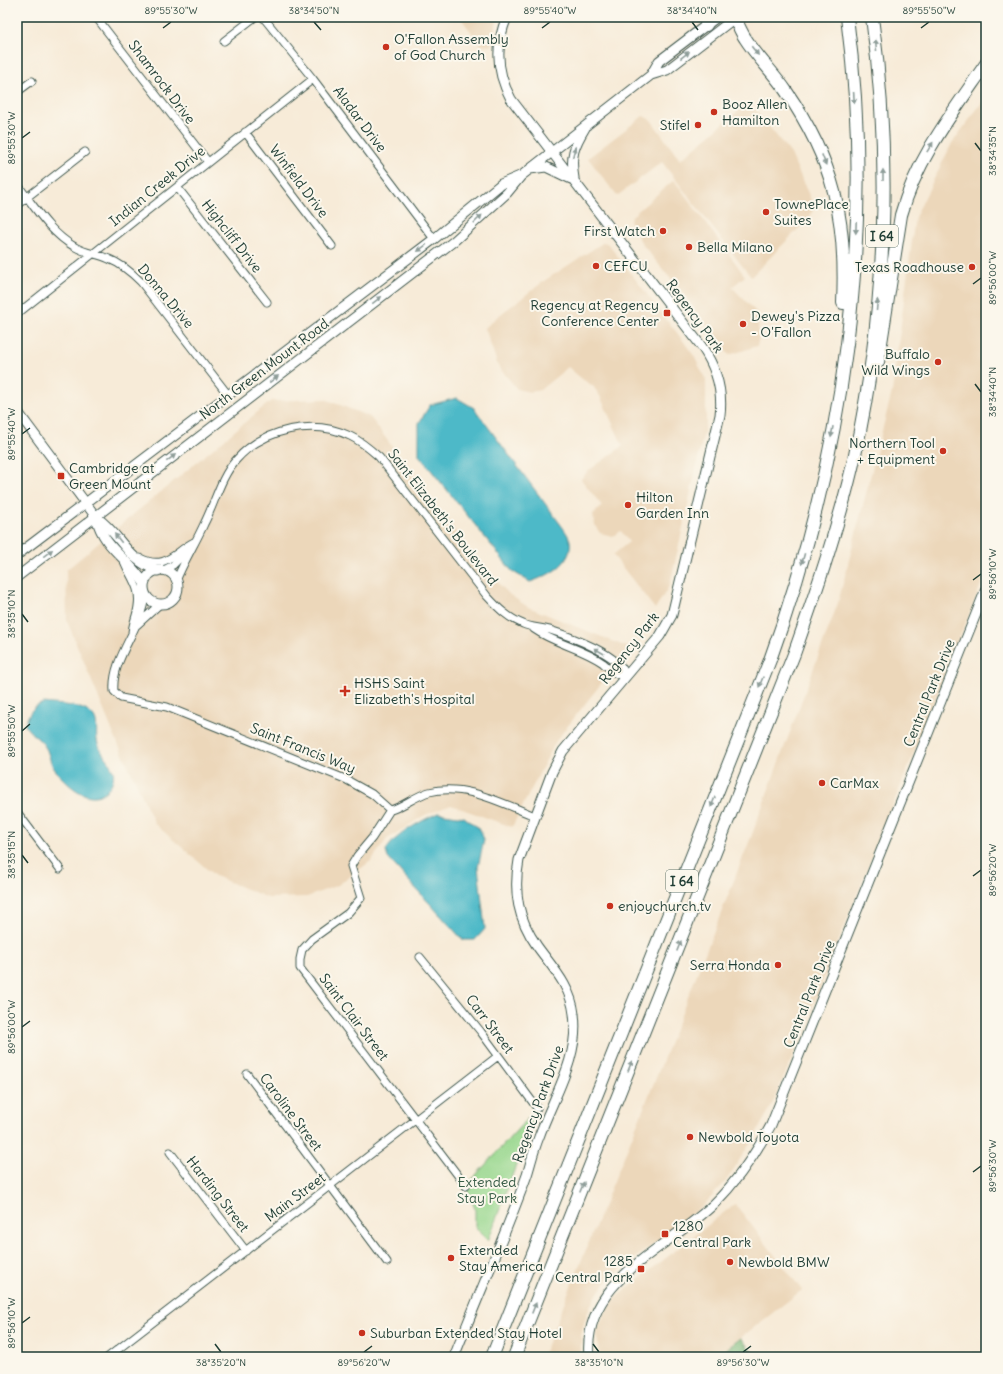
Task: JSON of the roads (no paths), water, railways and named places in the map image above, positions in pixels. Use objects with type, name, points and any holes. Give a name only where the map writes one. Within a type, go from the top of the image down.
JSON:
[{"type":"highway","points":[[735,17],[746,39],[786,90],[817,141],[829,172],[838,205],[845,271],[836,375],[839,394]]},
{"type":"highway","name":"I 64","points":[[492,1357],[742,731],[787,613],[815,517],[842,380],[853,280],[857,205],[856,126],[847,17]]},
{"type":"highway","name":"I 64","points":[[514,1357],[794,654],[827,556],[855,454],[875,328],[881,250],[882,135],[872,17]]},
{"type":"highway","points":[[855,454],[864,436],[883,338],[901,215],[906,195],[930,146],[986,64]]},
{"type":"street","name":"Shamrock Drive","points":[[96,17],[208,162]]},
{"type":"street","points":[[224,41],[255,17]]},
{"type":"street","name":"Aladar Drive","points":[[263,17],[313,79],[434,239]]},
{"type":"street","name":"Regency Park","points":[[506,17],[498,41],[498,56],[504,86],[511,99],[702,347],[711,360],[721,390],[720,415],[676,603],[664,630],[563,751],[552,772],[535,816]]},
{"type":"street","name":"North Green Mount Road","points":[[651,75],[659,61],[708,21],[717,17]]},
{"type":"street","name":"North Green Mount Road","points":[[17,577],[454,241],[507,193],[521,176],[552,151],[651,75],[667,70],[735,17]]},
{"type":"street","name":"Indian Creek Drive","points":[[17,314],[313,79]]},
{"type":"street","points":[[17,92],[32,81]]},
{"type":"street","points":[[575,182],[571,164],[572,155],[586,125]]},
{"type":"street","name":"Winfield Drive","points":[[245,132],[332,246]]},
{"type":"street","points":[[17,205],[85,152]]},
{"type":"street","points":[[530,169],[546,167],[575,182]]},
{"type":"street","name":"North Green Mount Road","points":[[17,555],[229,396],[434,239],[501,184],[521,176]]},
{"type":"street","name":"Donna Drive","points":[[17,184],[45,222],[61,237],[75,247],[110,259],[121,265],[142,282],[229,396]]},
{"type":"street","name":"Highcliff Drive","points":[[177,187],[267,302]]},
{"type":"street","points":[[17,411],[96,517],[107,524],[130,554],[142,565],[169,573],[176,581]]},
{"type":"street","name":"Saint Elizabeth's Boulevard","points":[[160,604],[170,601],[175,596],[177,588],[176,581],[205,524],[227,473],[237,459],[248,449],[266,438],[286,430],[311,427],[338,431],[359,441],[379,457],[496,606],[516,621],[534,629],[547,629],[593,647],[622,667],[626,676]]},
{"type":"street","points":[[96,517],[99,530],[124,561],[138,574],[144,583],[145,594],[150,600],[160,604]]},
{"type":"street","name":"Saint Elizabeth's Boulevard","points":[[130,554],[147,561],[163,562],[170,560],[186,546],[193,545]]},
{"type":"street","name":"Saint Elizabeth's Boulevard","points":[[144,583],[151,574],[173,565],[193,545]]},
{"type":"street","name":"Saint Francis Way","points":[[124,561],[136,582],[138,594],[138,605],[132,624],[132,634]]},
{"type":"street","name":"Central Park Drive","points":[[590,1357],[589,1338],[596,1310],[613,1285],[715,1203],[746,1164],[771,1125],[986,590]]},
{"type":"street","name":"Saint Francis Way","points":[[145,594],[137,625],[123,652],[115,679],[114,691],[121,698],[167,707],[348,780],[372,794],[390,810]]},
{"type":"street","name":"Saint Francis Way","points":[[137,625],[160,604]]},
{"type":"street","points":[[390,810],[428,792],[451,790],[473,792],[535,816]]},
{"type":"street","name":"Saint Clair Street","points":[[390,810],[372,838],[351,866],[361,898],[348,913],[312,939],[302,950],[300,968],[466,1186]]},
{"type":"street","points":[[17,812],[60,868]]},
{"type":"street","name":"Regency Park Drive","points":[[454,1357],[527,1175],[538,1138],[571,1059],[574,1042],[574,1013],[566,988],[556,970],[533,940],[519,912],[516,894],[516,875],[523,847],[535,816]]},
{"type":"street","name":"Carr Street","points":[[420,956],[481,1032],[537,1108]]},
{"type":"street","name":"Main Street","points":[[108,1357],[498,1056]]},
{"type":"street","name":"Caroline Street","points":[[247,1074],[387,1262]]},
{"type":"street","name":"Harding Street","points":[[170,1152],[246,1251]]},
{"type":"water","points":[[457,398],[474,408],[569,537],[570,549],[567,557],[558,568],[551,573],[530,582],[512,571],[419,455],[419,423],[430,405]]},
{"type":"water","points":[[43,703],[68,705],[80,708],[93,716],[96,724],[98,744],[114,773],[113,781],[110,786],[100,795],[85,795],[70,786],[53,767],[44,745],[25,725],[31,711]]},
{"type":"water","points":[[438,813],[464,817],[480,829],[484,840],[478,867],[485,929],[475,940],[463,940],[388,858],[386,851],[395,839],[416,824]]},
{"type":"place","name":"O'Fallon Assembly of God Church","points":[[386,47]]},
{"type":"place","name":"Booz Allen Hamilton","points":[[714,112]]},
{"type":"place","name":"Stifel","points":[[698,125]]},
{"type":"place","name":"TownePlace Suites","points":[[766,212]]},
{"type":"place","name":"First Watch","points":[[663,231]]},
{"type":"place","name":"Bella Milano","points":[[689,247]]},
{"type":"place","name":"CEFCU","points":[[596,266]]},
{"type":"place","name":"Texas Roadhouse","points":[[972,267]]},
{"type":"place","name":"Regency at Regency Conference Center","points":[[667,313]]},
{"type":"place","name":"Dewey's Pizza - O'Fallon","points":[[743,324]]},
{"type":"place","name":"Buffalo Wild Wings","points":[[938,362]]},
{"type":"place","name":"Northern Tool + Equipment","points":[[943,451]]},
{"type":"place","name":"Cambridge at Green Mount","points":[[61,476]]},
{"type":"place","name":"Hilton Garden Inn","points":[[628,505]]},
{"type":"place","name":"HSHS Saint Elizabeth's Hospital","points":[[345,691]]},
{"type":"place","name":"CarMax","points":[[822,783]]},
{"type":"place","name":"enjoychurch.tv","points":[[610,906]]},
{"type":"place","name":"Serra Honda","points":[[778,965]]},
{"type":"place","name":"Newbold Toyota","points":[[690,1137]]},
{"type":"place","name":"1280 Central Park","points":[[665,1234]]},
{"type":"place","name":"Extended Stay America","points":[[451,1258]]},
{"type":"place","name":"Newbold BMW","points":[[730,1262]]},
{"type":"place","name":"1285 Central Park","points":[[641,1269]]},
{"type":"place","name":"Suburban Extended Stay Hotel","points":[[362,1333]]},
{"type":"park label","name":"Extended Stay Park","points":[[487,1190]]}]
